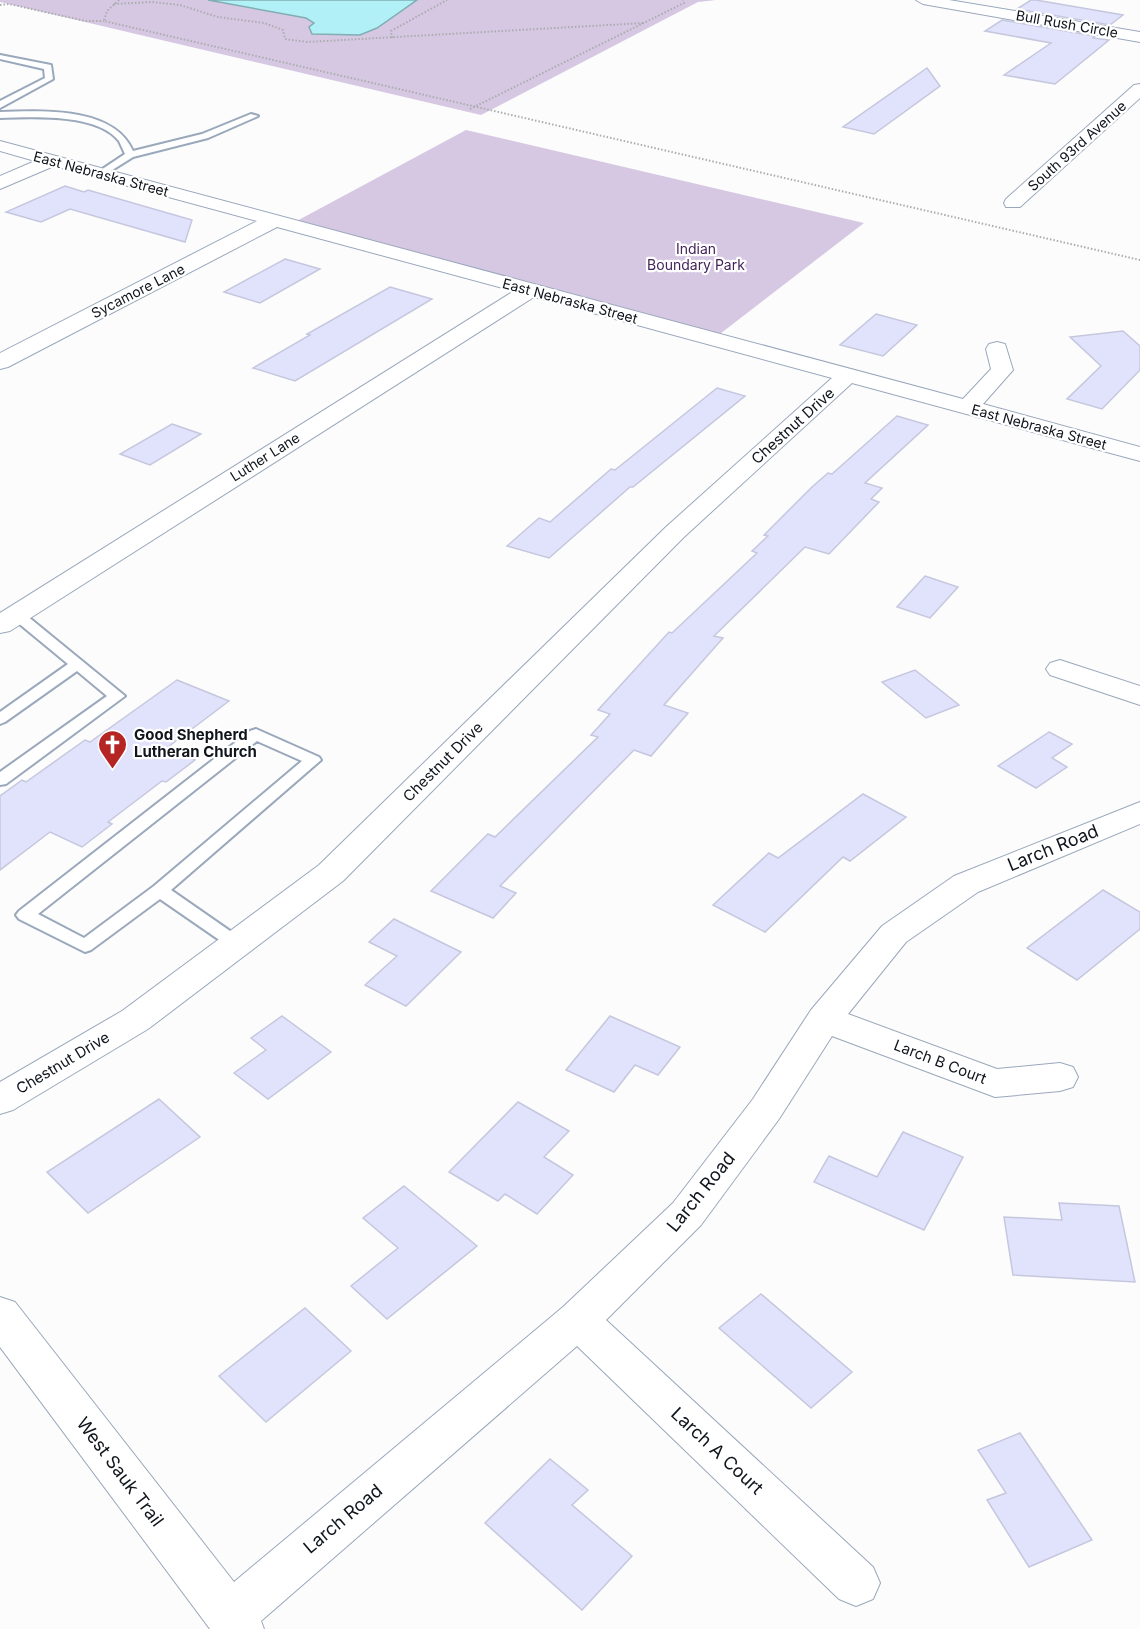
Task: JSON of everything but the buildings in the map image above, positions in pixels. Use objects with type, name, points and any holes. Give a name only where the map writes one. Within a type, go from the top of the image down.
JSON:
[{"type":"street","name":"Bull Rush Circle","points":[[923,0],[1140,37]]},
{"type":"street","points":[[988,11],[1004,0]]},
{"type":"street","name":"South 93rd Avenue","points":[[1014,203],[1140,89]]},
{"type":"street","name":"East Nebraska Street","points":[[0,146],[1140,454]]},
{"type":"street","points":[[0,183],[51,161]]},
{"type":"street","name":"Sycamore Lane","points":[[0,362],[275,220]]},
{"type":"street","name":"Luther Lane","points":[[8,619],[530,290]]},
{"type":"street","points":[[968,407],[1002,370],[997,349]]},
{"type":"street","name":"Chestnut Drive","points":[[0,1100],[135,1020],[331,873],[675,532],[848,376]]},
{"type":"street","points":[[1060,669],[1140,696]]},
{"type":"street","name":"Larch Road","points":[[235,1622],[578,1320],[687,1214],[766,1109],[824,1019],[894,934],[966,884],[1140,812]]},
{"type":"street","name":"Larch B Court","points":[[824,1019],[995,1083],[1060,1077]]},
{"type":"street","name":"West Sauk Trail","points":[[0,1315],[235,1622]]},
{"type":"street","name":"Larch A Court","points":[[578,1320],[856,1583]]},
{"type":"lane","points":[[0,57],[48,66],[49,79],[0,105]]},
{"type":"lane","points":[[0,115],[36,114],[93,123],[121,138],[130,154]]},
{"type":"lane","points":[[101,174],[130,154],[205,136],[254,116]]},
{"type":"lane","points":[[0,780],[117,696],[78,664],[8,619]]},
{"type":"lane","points":[[0,718],[78,664]]},
{"type":"lane","points":[[256,734],[314,760],[286,783],[160,890],[85,946],[25,915],[256,734]]},
{"type":"lane","points":[[160,890],[237,944]]},
{"type":"path","points":[[104,21],[107,11],[119,0]]},
{"type":"path","points":[[392,38],[391,31],[447,0]]},
{"type":"path","points":[[470,109],[684,3],[683,0]]},
{"type":"path","points":[[113,4],[164,2],[190,7],[196,12],[227,19],[274,25],[284,30],[285,39],[307,42],[644,23]]},
{"type":"path","points":[[0,5],[9,4],[86,21],[104,21],[470,109],[1140,260]]},
{"type":"green space","points":[[0,0],[716,0],[698,2],[481,115],[0,2]]},
{"type":"green space","name":"Indian Boundary Park","points":[[466,130],[864,223],[716,337],[293,223]]},
{"type":"water","points":[[208,0],[417,0],[377,28],[360,35],[312,34],[309,27],[314,23],[306,18]]},
{"type":"place","name":"Good Shepherd Lutheran Church","points":[[113,770]]}]
